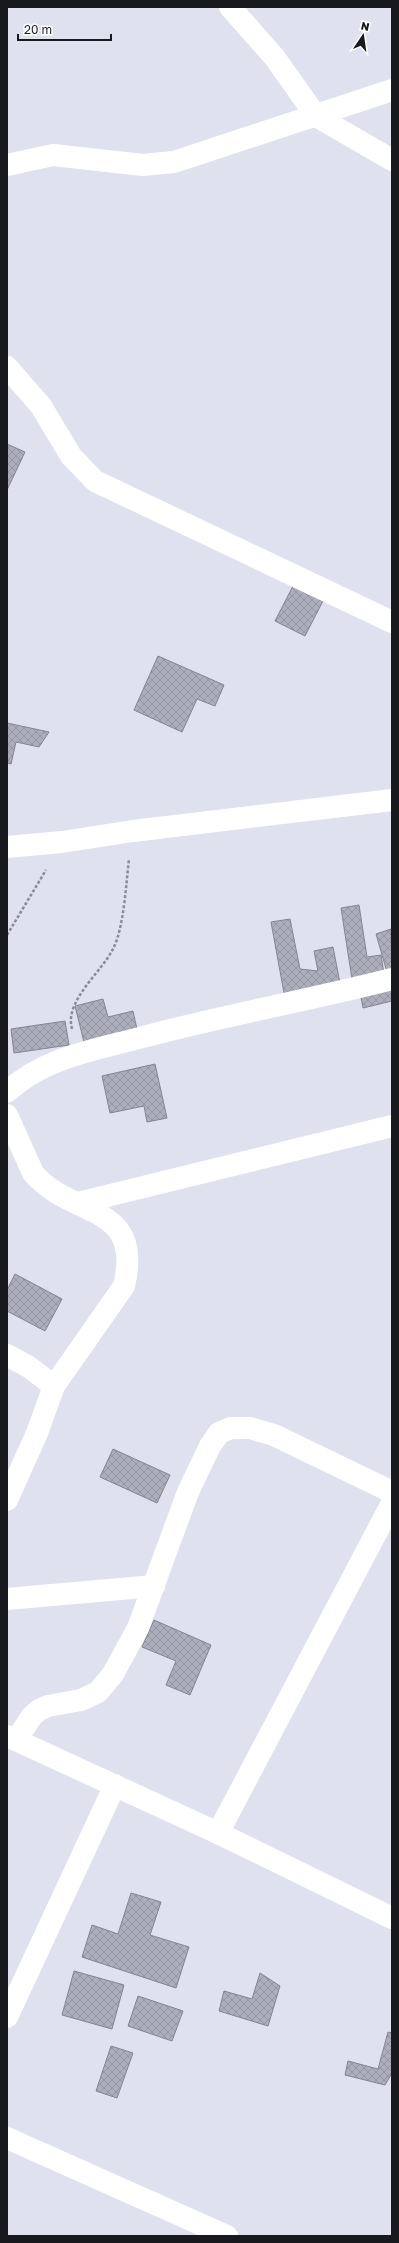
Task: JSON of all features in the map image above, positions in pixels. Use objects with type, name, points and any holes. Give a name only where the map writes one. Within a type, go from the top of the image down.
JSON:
[{"type":"street","points":[[230,7],[275,58],[316,116],[392,160]]},
{"type":"street","points":[[7,165],[53,155],[143,165],[174,162],[392,90]]},
{"type":"street","points":[[7,368],[41,406],[71,456],[95,481],[392,622]]},
{"type":"street","points":[[7,847],[62,842],[133,830],[392,800]]},
{"type":"street","points":[[7,1092],[32,1073],[50,1063],[77,1053],[216,1018],[392,979]]},
{"type":"street","points":[[7,1115],[33,1173],[40,1181],[107,1218],[119,1231],[128,1247],[129,1267],[124,1286],[54,1386],[37,1432],[7,1500]]},
{"type":"street","points":[[78,1203],[392,1126]]},
{"type":"street","points":[[7,1355],[29,1367],[54,1386]]},
{"type":"street","points":[[392,1492],[274,1435],[250,1428],[231,1428],[219,1434],[210,1446],[188,1492],[154,1586],[126,1654],[113,1674],[98,1692],[82,1700],[48,1706],[39,1710],[11,1738],[218,1833],[392,1918]]},
{"type":"street","points":[[218,1833],[392,1502]]},
{"type":"street","points":[[7,1599],[154,1586]]},
{"type":"street","points":[[7,2017],[115,1785]]},
{"type":"street","points":[[7,2138],[227,2236]]},
{"type":"path","points":[[77,1053],[70,1022],[71,1012],[113,949],[119,934],[133,830]]},
{"type":"path","points":[[7,935],[62,842]]},
{"type":"building","points":[[7,444],[25,452],[7,490]]},
{"type":"building","points":[[295,582],[325,597],[305,636],[275,621]]},
{"type":"building","points":[[158,656],[224,685],[215,706],[197,699],[182,732],[134,710]]},
{"type":"building","points":[[7,723],[49,732],[39,747],[16,742],[11,764],[7,763]]},
{"type":"building","points":[[359,905],[367,957],[381,955],[384,974],[352,979],[341,908]]},
{"type":"building","points":[[290,919],[300,969],[318,971],[314,951],[333,947],[340,983],[284,993],[271,922]]},
{"type":"building","points":[[391,929],[392,971],[387,972],[376,934]]},
{"type":"building","points":[[392,984],[392,1001],[363,1008],[360,992]]},
{"type":"building","points":[[103,999],[108,1017],[133,1011],[137,1029],[84,1042],[75,1006]]},
{"type":"building","points":[[65,1021],[69,1045],[14,1053],[11,1029]]},
{"type":"building","points":[[155,1064],[167,1118],[147,1122],[144,1106],[110,1113],[102,1076]]},
{"type":"building","points":[[15,1274],[62,1299],[45,1331],[7,1311],[7,1290]]},
{"type":"building","points":[[113,1449],[170,1475],[157,1503],[100,1477]]},
{"type":"building","points":[[154,1620],[211,1645],[190,1695],[166,1685],[176,1661],[142,1647]]},
{"type":"building","points":[[131,1893],[161,1902],[150,1935],[189,1947],[176,1988],[82,1957],[92,1925],[118,1934]]},
{"type":"building","points":[[74,1971],[124,1985],[112,2029],[62,2015]]},
{"type":"building","points":[[260,1973],[280,1986],[268,2026],[219,2011],[224,1991],[252,1999]]},
{"type":"building","points":[[138,1996],[183,2011],[172,2041],[128,2026]]},
{"type":"building","points":[[388,2032],[392,2033],[392,2073],[385,2085],[345,2075],[348,2061],[378,2069]]},
{"type":"building","points":[[111,2046],[133,2053],[117,2098],[96,2091]]}]
